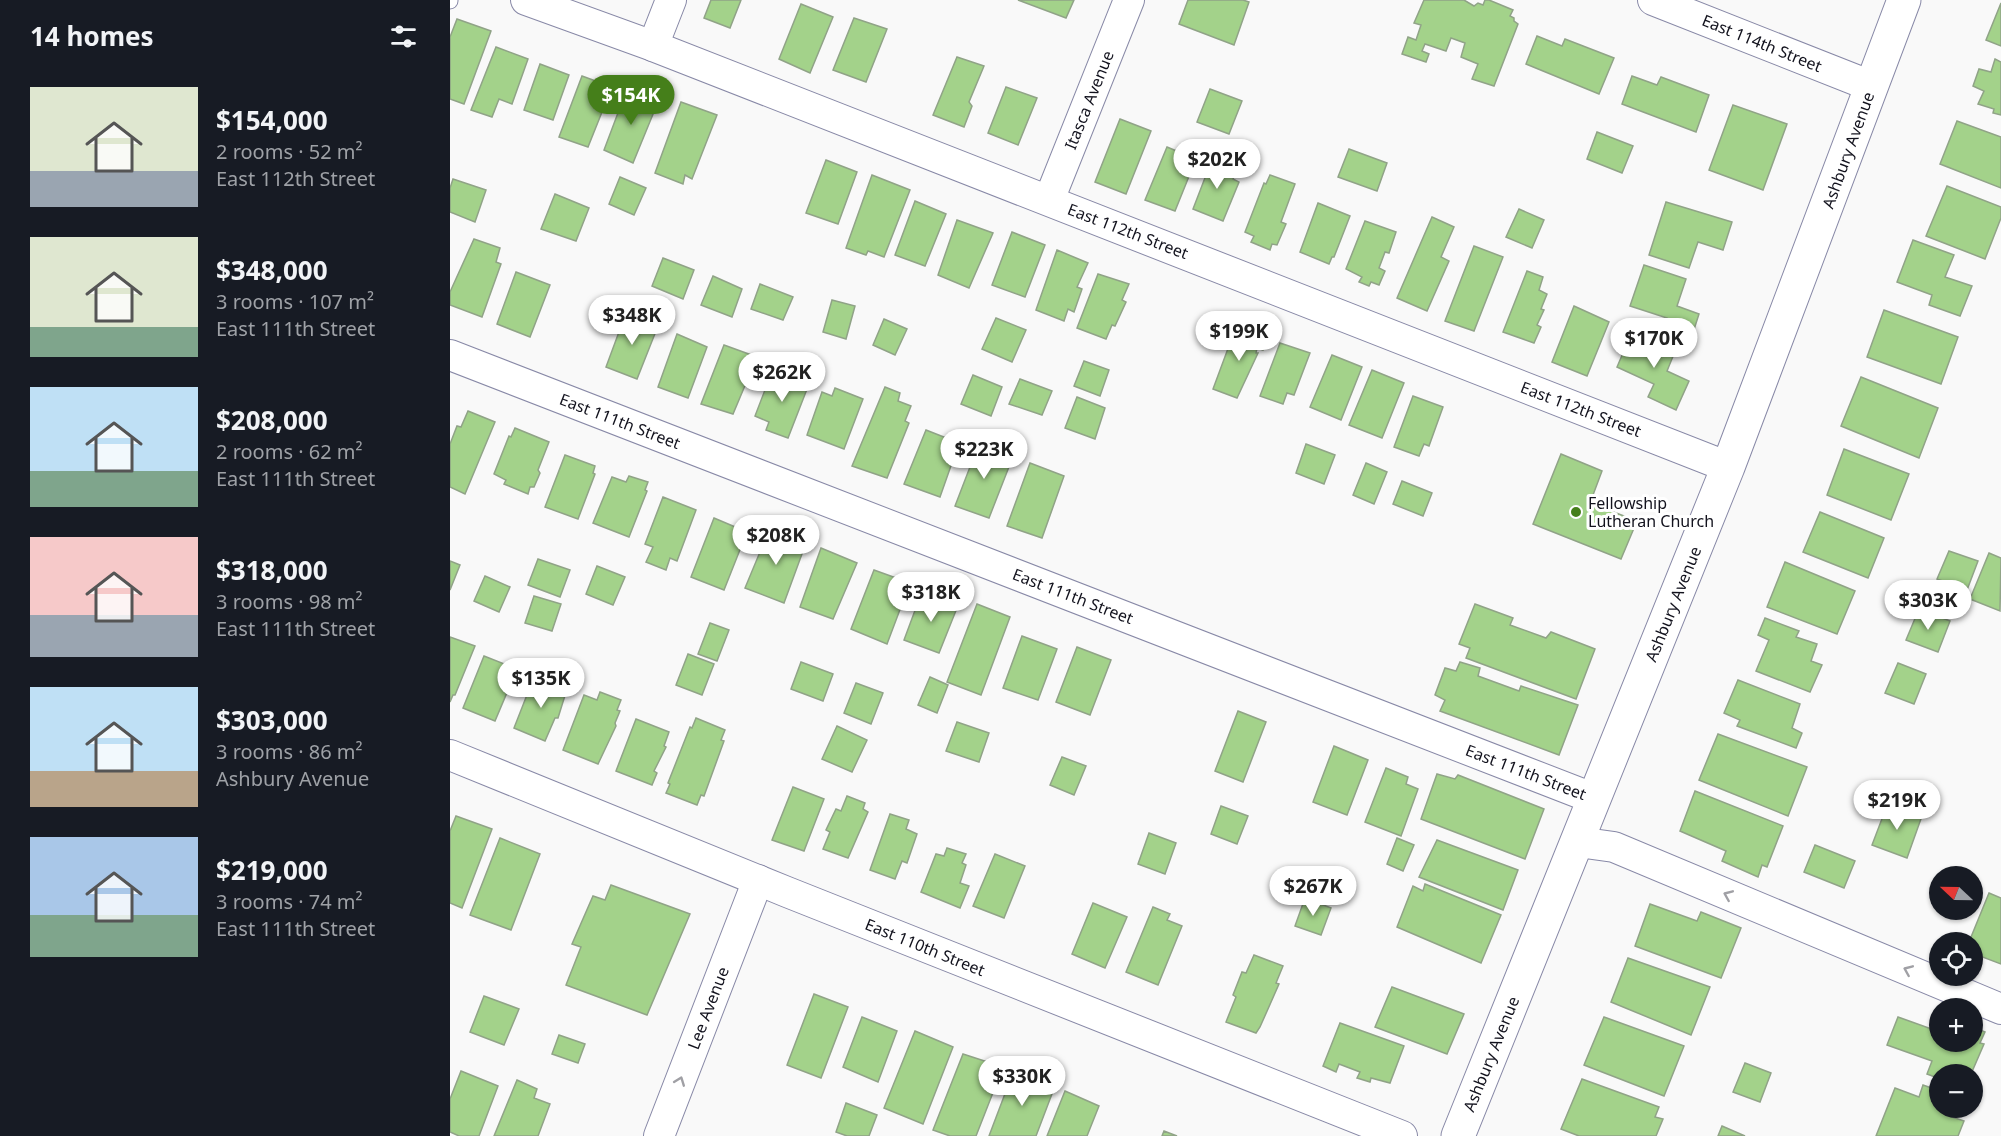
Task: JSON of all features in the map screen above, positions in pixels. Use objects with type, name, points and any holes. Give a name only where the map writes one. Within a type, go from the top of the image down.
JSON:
[{"type":"street","name":"East 112th Street","points":[[526,0],[653,46],[1728,467]]},
{"type":"street","points":[[653,46],[671,0]]},
{"type":"street","name":"Itasca Avenue","points":[[1048,200],[1130,0]]},
{"type":"street","name":"East 114th Street","points":[[1653,0],[1871,86]]},
{"type":"street","name":"Ashbury Avenue","points":[[1458,1136],[1728,467],[1904,0]]},
{"type":"street","name":"East 111th Street","points":[[450,355],[1595,799]]},
{"type":"street","name":"East 110th Street","points":[[450,755],[1402,1136]]},
{"type":"street","points":[[1578,842],[1614,848],[2001,1009]]},
{"type":"street","name":"Lee Avenue","points":[[659,1136],[758,880]]},
{"type":"building","points":[[711,0],[741,0],[730,28],[704,18]]},
{"type":"building","points":[[1018,0],[1074,0],[1066,18]]},
{"type":"building","points":[[1188,0],[1243,0],[1249,2],[1234,45],[1179,24]]},
{"type":"building","points":[[1424,0],[1464,0],[1474,6],[1478,3],[1483,5],[1485,0],[1489,0],[1513,10],[1510,16],[1518,24],[1494,86],[1472,79],[1478,64],[1461,57],[1465,43],[1451,38],[1446,51],[1425,44],[1422,51],[1429,54],[1426,62],[1402,54],[1408,37],[1416,40],[1421,25],[1414,23]]},
{"type":"building","points":[[2001,3],[2001,46],[1986,40]]},
{"type":"building","points":[[801,4],[833,17],[810,73],[779,59]]},
{"type":"building","points":[[854,18],[887,29],[866,82],[833,70]]},
{"type":"building","points":[[457,19],[491,31],[464,104],[450,99],[450,37]]},
{"type":"building","points":[[1537,36],[1562,46],[1565,39],[1614,58],[1599,94],[1526,64]]},
{"type":"building","points":[[496,47],[528,59],[512,104],[499,99],[492,117],[471,110]]},
{"type":"building","points":[[957,57],[984,66],[969,102],[972,106],[964,127],[933,115]]},
{"type":"building","points":[[1995,59],[2001,62],[2001,115],[1993,113],[1994,109],[1978,104],[1984,91],[1973,86],[1979,69],[1991,72]]},
{"type":"building","points":[[540,64],[569,75],[553,120],[524,110]]},
{"type":"building","points":[[582,76],[612,87],[588,147],[559,137]]},
{"type":"building","points":[[1632,76],[1657,85],[1661,77],[1709,95],[1696,132],[1622,104]]},
{"type":"building","points":[[1006,87],[1037,98],[1018,145],[988,133]]},
{"type":"building","points":[[627,89],[658,102],[633,163],[604,150]]},
{"type":"building","points":[[1210,89],[1242,101],[1229,134],[1197,122]]},
{"type":"building","points":[[681,102],[717,115],[692,179],[685,175],[683,184],[655,173]]},
{"type":"building","points":[[1733,105],[1787,124],[1763,190],[1709,170]]},
{"type":"building","points":[[1120,119],[1151,131],[1126,194],[1095,182]]},
{"type":"building","points":[[1957,121],[2001,137],[2001,188],[1940,164]]},
{"type":"building","points":[[1597,132],[1633,146],[1622,173],[1587,159]]},
{"type":"building","points":[[1167,147],[1196,159],[1175,211],[1145,200]]},
{"type":"building","points":[[1349,149],[1387,163],[1377,191],[1338,177]]},
{"type":"building","points":[[1213,157],[1237,166],[1233,179],[1239,182],[1223,221],[1193,209]]},
{"type":"building","points":[[826,160],[857,172],[838,224],[806,213]]},
{"type":"building","points":[[872,175],[910,190],[884,257],[868,251],[866,255],[846,248]]},
{"type":"building","points":[[1270,175],[1295,184],[1281,222],[1286,224],[1277,245],[1272,244],[1270,250],[1251,242],[1254,236],[1245,232],[1264,183],[1266,184]]},
{"type":"building","points":[[620,177],[646,188],[634,215],[609,204]]},
{"type":"building","points":[[453,179],[486,190],[475,222],[450,212],[450,188]]},
{"type":"building","points":[[1947,186],[2001,207],[2001,218],[1985,259],[1926,236]]},
{"type":"building","points":[[555,194],[589,208],[576,241],[541,229]]},
{"type":"building","points":[[915,201],[946,214],[925,266],[895,255]]},
{"type":"building","points":[[1666,202],[1732,222],[1723,250],[1698,242],[1689,268],[1649,255]]},
{"type":"building","points":[[1318,203],[1350,216],[1329,264],[1300,252]]},
{"type":"building","points":[[1519,209],[1544,220],[1532,248],[1506,237]]},
{"type":"building","points":[[1432,217],[1454,227],[1441,257],[1449,261],[1427,311],[1397,298]]},
{"type":"building","points":[[957,220],[993,233],[969,288],[938,275]]},
{"type":"building","points":[[1365,221],[1396,232],[1389,253],[1385,252],[1379,268],[1385,271],[1379,285],[1371,282],[1369,286],[1359,282],[1362,277],[1346,269]]},
{"type":"building","points":[[1012,232],[1045,245],[1025,297],[992,285]]},
{"type":"building","points":[[474,239],[500,248],[496,262],[501,264],[482,317],[450,305],[450,292]]},
{"type":"building","points":[[1913,240],[1954,255],[1945,277],[1972,286],[1960,316],[1929,305],[1932,295],[1897,282]]},
{"type":"building","points":[[1474,246],[1503,257],[1474,331],[1445,321]]},
{"type":"building","points":[[1057,250],[1088,263],[1077,287],[1082,289],[1074,312],[1068,309],[1064,321],[1036,310]]},
{"type":"building","points":[[663,258],[694,270],[683,299],[652,286]]},
{"type":"building","points":[[1644,265],[1686,279],[1677,306],[1699,314],[1690,342],[1662,333],[1667,318],[1630,306]]},
{"type":"building","points":[[1527,271],[1543,277],[1539,290],[1547,294],[1541,309],[1544,310],[1537,325],[1541,327],[1534,343],[1503,332]]},
{"type":"building","points":[[516,272],[550,285],[530,337],[497,324]]},
{"type":"building","points":[[1098,274],[1129,284],[1122,300],[1126,302],[1106,339],[1077,328]]},
{"type":"building","points":[[713,276],[742,289],[732,317],[701,305]]},
{"type":"building","points":[[760,284],[793,297],[783,320],[751,309]]},
{"type":"building","points":[[832,300],[855,306],[846,339],[823,332]]},
{"type":"building","points":[[1574,306],[1609,322],[1587,376],[1552,362]]},
{"type":"building","points":[[1884,310],[1958,337],[1941,384],[1867,357]]},
{"type":"building","points":[[626,313],[658,326],[637,379],[606,367]]},
{"type":"building","points":[[996,318],[1026,330],[1012,362],[982,349]]},
{"type":"building","points":[[884,319],[907,329],[895,355],[873,345]]},
{"type":"building","points":[[1236,327],[1268,339],[1263,350],[1257,348],[1256,353],[1258,353],[1237,398],[1213,389]]},
{"type":"building","points":[[1632,332],[1676,349],[1667,371],[1689,381],[1676,410],[1648,397],[1654,384],[1617,367]]},
{"type":"building","points":[[677,334],[707,347],[688,398],[658,387]]},
{"type":"building","points":[[1280,343],[1310,353],[1294,395],[1287,393],[1283,404],[1260,396]]},
{"type":"building","points":[[724,345],[757,357],[733,414],[701,404]]},
{"type":"building","points":[[1332,355],[1362,367],[1341,420],[1310,407]]},
{"type":"building","points":[[1084,361],[1109,370],[1100,396],[1074,386]]},
{"type":"building","points":[[773,369],[809,384],[788,438],[766,430],[769,422],[755,416]]},
{"type":"building","points":[[1372,370],[1404,383],[1382,438],[1349,425]]},
{"type":"building","points":[[973,375],[1002,387],[991,416],[961,404]]},
{"type":"building","points":[[1861,377],[1938,408],[1919,458],[1841,426]]},
{"type":"building","points":[[1020,379],[1052,391],[1042,415],[1009,404]]},
{"type":"building","points":[[885,387],[900,393],[898,401],[911,406],[905,421],[909,423],[887,478],[852,466]]},
{"type":"building","points":[[835,388],[863,399],[844,449],[807,435],[822,392],[832,396]]},
{"type":"building","points":[[1413,396],[1443,407],[1429,446],[1424,444],[1419,456],[1394,447]]},
{"type":"building","points":[[1077,397],[1105,408],[1095,439],[1065,428]]},
{"type":"building","points":[[468,411],[495,422],[465,494],[450,487],[450,444],[457,426],[461,427]]},
{"type":"building","points":[[515,428],[549,442],[538,470],[540,473],[528,494],[504,484],[506,480],[494,474],[509,436],[511,437]]},
{"type":"building","points":[[926,430],[959,443],[940,497],[904,484]]},
{"type":"building","points":[[980,441],[1014,454],[989,518],[955,506]]},
{"type":"building","points":[[1306,444],[1335,455],[1324,484],[1296,473]]},
{"type":"building","points":[[1844,449],[1909,474],[1891,520],[1827,495]]},
{"type":"building","name":"Fellowship Lutheran Church","points":[[1561,454],[1602,471],[1590,503],[1637,521],[1621,559],[1533,524]]},
{"type":"building","points":[[565,455],[595,466],[593,473],[595,474],[578,519],[545,507]]},
{"type":"building","points":[[1030,463],[1064,476],[1042,538],[1007,526]]},
{"type":"building","points":[[1366,463],[1387,472],[1374,504],[1353,495]]},
{"type":"building","points":[[629,476],[648,482],[645,490],[647,491],[629,537],[593,523],[612,477],[626,482]]},
{"type":"building","points":[[1402,481],[1432,493],[1423,516],[1393,504]]},
{"type":"building","points":[[663,497],[696,510],[677,561],[670,558],[666,570],[646,562],[653,547],[645,544]]},
{"type":"building","points":[[1820,512],[1884,538],[1868,578],[1803,552]]},
{"type":"building","points":[[714,518],[747,532],[724,590],[691,577]]},
{"type":"building","points":[[770,528],[806,543],[784,603],[745,588]]},
{"type":"building","points":[[821,548],[857,563],[833,619],[800,607]]},
{"type":"building","points":[[1949,551],[1978,561],[1967,590],[1937,579]]},
{"type":"building","points":[[1989,553],[2001,558],[2000,611],[1970,599]]},
{"type":"building","points":[[538,559],[570,570],[560,597],[528,585]]},
{"type":"building","points":[[450,561],[460,565],[450,590]]},
{"type":"building","points":[[1785,562],[1855,591],[1837,634],[1767,607]]},
{"type":"building","points":[[597,566],[625,577],[613,605],[586,594]]},
{"type":"building","points":[[874,570],[910,583],[887,644],[851,629]]},
{"type":"building","points":[[485,576],[510,587],[499,612],[474,601]]},
{"type":"building","points":[[936,594],[959,603],[939,653],[904,640],[920,597],[933,602]]},
{"type":"building","points":[[534,596],[561,604],[552,631],[525,623]]},
{"type":"building","points":[[977,604],[1010,617],[981,695],[947,682]]},
{"type":"building","points":[[1475,604],[1513,618],[1510,625],[1546,638],[1551,632],[1595,649],[1576,699],[1466,658],[1470,648],[1459,644]]},
{"type":"building","points":[[1919,609],[1950,621],[1938,652],[1906,640]]},
{"type":"building","points":[[1765,618],[1799,631],[1796,637],[1817,644],[1811,661],[1822,665],[1810,692],[1756,671],[1769,640],[1758,635]]},
{"type":"building","points":[[710,623],[729,630],[717,661],[698,654]]},
{"type":"building","points":[[1022,636],[1057,649],[1038,700],[1003,688]]},
{"type":"building","points":[[450,637],[475,646],[450,702]]},
{"type":"building","points":[[1077,647],[1111,660],[1090,715],[1056,702]]},
{"type":"building","points":[[688,654],[714,664],[702,695],[676,685]]},
{"type":"building","points":[[484,656],[517,669],[495,721],[463,708]]},
{"type":"building","points":[[801,662],[833,674],[823,701],[791,689]]},
{"type":"building","points":[[1460,662],[1480,668],[1478,676],[1519,691],[1521,686],[1578,705],[1559,755],[1440,711],[1445,700],[1435,695],[1445,668],[1456,671]]},
{"type":"building","points":[[1898,663],[1926,674],[1914,704],[1885,693]]},
{"type":"building","points":[[534,677],[567,689],[558,718],[555,718],[545,741],[514,728]]},
{"type":"building","points":[[930,677],[948,685],[937,713],[918,705]]},
{"type":"building","points":[[1738,680],[1800,704],[1792,728],[1802,733],[1796,748],[1737,726],[1740,720],[1724,713]]},
{"type":"building","points":[[856,683],[883,693],[871,724],[844,713]]},
{"type":"building","points":[[600,692],[621,700],[617,710],[620,711],[616,726],[598,764],[563,750],[584,695],[597,700]]},
{"type":"building","points":[[1238,711],[1266,722],[1243,782],[1215,771]]},
{"type":"building","points":[[696,718],[725,730],[721,740],[724,741],[704,796],[701,795],[697,805],[666,793],[690,727],[692,728]]},
{"type":"building","points":[[636,719],[669,732],[664,746],[666,747],[654,771],[657,773],[652,785],[616,771]]},
{"type":"building","points":[[957,722],[989,733],[979,762],[946,751]]},
{"type":"building","points":[[837,726],[867,740],[852,772],[822,759]]},
{"type":"building","points":[[1718,734],[1807,767],[1788,816],[1699,780]]},
{"type":"building","points":[[1334,746],[1368,760],[1347,815],[1313,802]]},
{"type":"building","points":[[1062,757],[1086,766],[1074,795],[1050,785]]},
{"type":"building","points":[[1386,768],[1408,777],[1406,784],[1418,789],[1401,836],[1365,822]]},
{"type":"building","points":[[1437,774],[1455,779],[1458,775],[1544,809],[1525,859],[1421,819]]},
{"type":"building","points":[[793,787],[824,799],[804,851],[772,840]]},
{"type":"building","points":[[1695,791],[1783,826],[1767,867],[1762,865],[1758,877],[1722,861],[1726,851],[1680,831]]},
{"type":"building","points":[[847,796],[865,803],[863,809],[868,812],[848,858],[823,849],[830,832],[826,830],[836,809],[841,811]]},
{"type":"building","points":[[1888,803],[1922,816],[1907,858],[1872,845]]},
{"type":"building","points":[[1221,806],[1248,816],[1237,844],[1211,834]]},
{"type":"building","points":[[890,814],[909,820],[906,829],[917,834],[907,863],[902,861],[895,879],[870,870]]},
{"type":"building","points":[[456,816],[492,829],[462,908],[450,903],[450,831]]},
{"type":"building","points":[[1149,833],[1176,843],[1165,874],[1138,864]]},
{"type":"building","points":[[500,838],[540,854],[511,930],[470,915]]},
{"type":"building","points":[[1397,838],[1414,845],[1403,871],[1387,864]]},
{"type":"building","points":[[1437,840],[1518,870],[1503,910],[1419,877]]},
{"type":"building","points":[[1815,845],[1855,861],[1844,888],[1804,872]]},
{"type":"building","points":[[947,848],[966,854],[962,863],[966,865],[960,883],[969,886],[960,908],[921,892],[936,854],[944,856]]},
{"type":"building","points":[[995,854],[1025,866],[1004,918],[973,906]]},
{"type":"building","points":[[1425,884],[1501,915],[1481,963],[1397,927],[1413,886],[1423,891]]},
{"type":"building","points":[[611,885],[690,914],[647,1015],[566,985],[581,947],[572,944],[593,896],[605,900]]},
{"type":"building","points":[[1989,893],[2001,898],[2001,964],[1983,957],[1983,932],[1973,932],[1978,920],[1983,920],[1983,908]]},
{"type":"building","points":[[1305,898],[1331,908],[1321,935],[1295,926]]},
{"type":"building","points":[[1093,903],[1127,917],[1105,968],[1072,954]]},
{"type":"building","points":[[1650,904],[1697,921],[1701,912],[1741,928],[1721,978],[1635,946]]},
{"type":"building","points":[[1153,907],[1170,914],[1167,920],[1182,926],[1158,985],[1126,972]]},
{"type":"building","points":[[1254,955],[1283,966],[1276,983],[1279,984],[1256,1033],[1226,1022],[1236,997],[1233,995],[1242,972],[1246,973]]},
{"type":"building","points":[[1628,958],[1710,987],[1691,1035],[1611,1002]]},
{"type":"building","points":[[1392,987],[1464,1014],[1447,1054],[1375,1027]]},
{"type":"building","points":[[814,994],[848,1007],[821,1078],[787,1065]]},
{"type":"building","points":[[484,996],[519,1009],[504,1045],[470,1032]]},
{"type":"building","points":[[862,1017],[897,1031],[878,1082],[843,1067]]},
{"type":"building","points":[[1604,1017],[1684,1046],[1664,1096],[1584,1065]]},
{"type":"building","points":[[1898,1017],[1929,1028],[1929,1052],[1981,1052],[1975,1064],[1931,1064],[1932,1061],[1887,1045]]},
{"type":"building","points":[[1340,1023],[1404,1046],[1390,1083],[1371,1078],[1370,1082],[1357,1078],[1360,1072],[1339,1064],[1336,1072],[1323,1066]]},
{"type":"building","points":[[915,1031],[953,1047],[923,1124],[884,1108]]},
{"type":"building","points":[[559,1035],[585,1044],[578,1063],[552,1054]]},
{"type":"building","points":[[963,1054],[1003,1067],[976,1136],[950,1136],[933,1130]]},
{"type":"building","points":[[1745,1063],[1771,1073],[1760,1102],[1733,1092]]},
{"type":"building","points":[[1014,1070],[1055,1086],[1036,1136],[989,1136]]},
{"type":"building","points":[[461,1071],[498,1086],[479,1136],[459,1136],[450,1132],[450,1099]]},
{"type":"building","points":[[1582,1079],[1659,1107],[1655,1117],[1663,1119],[1656,1136],[1579,1136],[1561,1129]]},
{"type":"building","points":[[517,1080],[537,1089],[534,1098],[550,1104],[538,1136],[494,1136]]},
{"type":"building","points":[[1923,1085],[1929,1087],[1929,1118],[1955,1118],[1964,1121],[1958,1136],[1876,1136],[1895,1088],[1919,1097]]},
{"type":"building","points":[[1065,1091],[1099,1106],[1087,1136],[1047,1136]]},
{"type":"building","points":[[846,1103],[877,1115],[869,1136],[847,1136],[836,1132]]},
{"type":"building","points":[[1722,1126],[1745,1136],[1718,1136]]},
{"type":"building","points":[[1164,1131],[1177,1136],[1162,1136]]},
{"type":"place","name":"Fellowship Lutheran Church","points":[[1576,512]]}]
